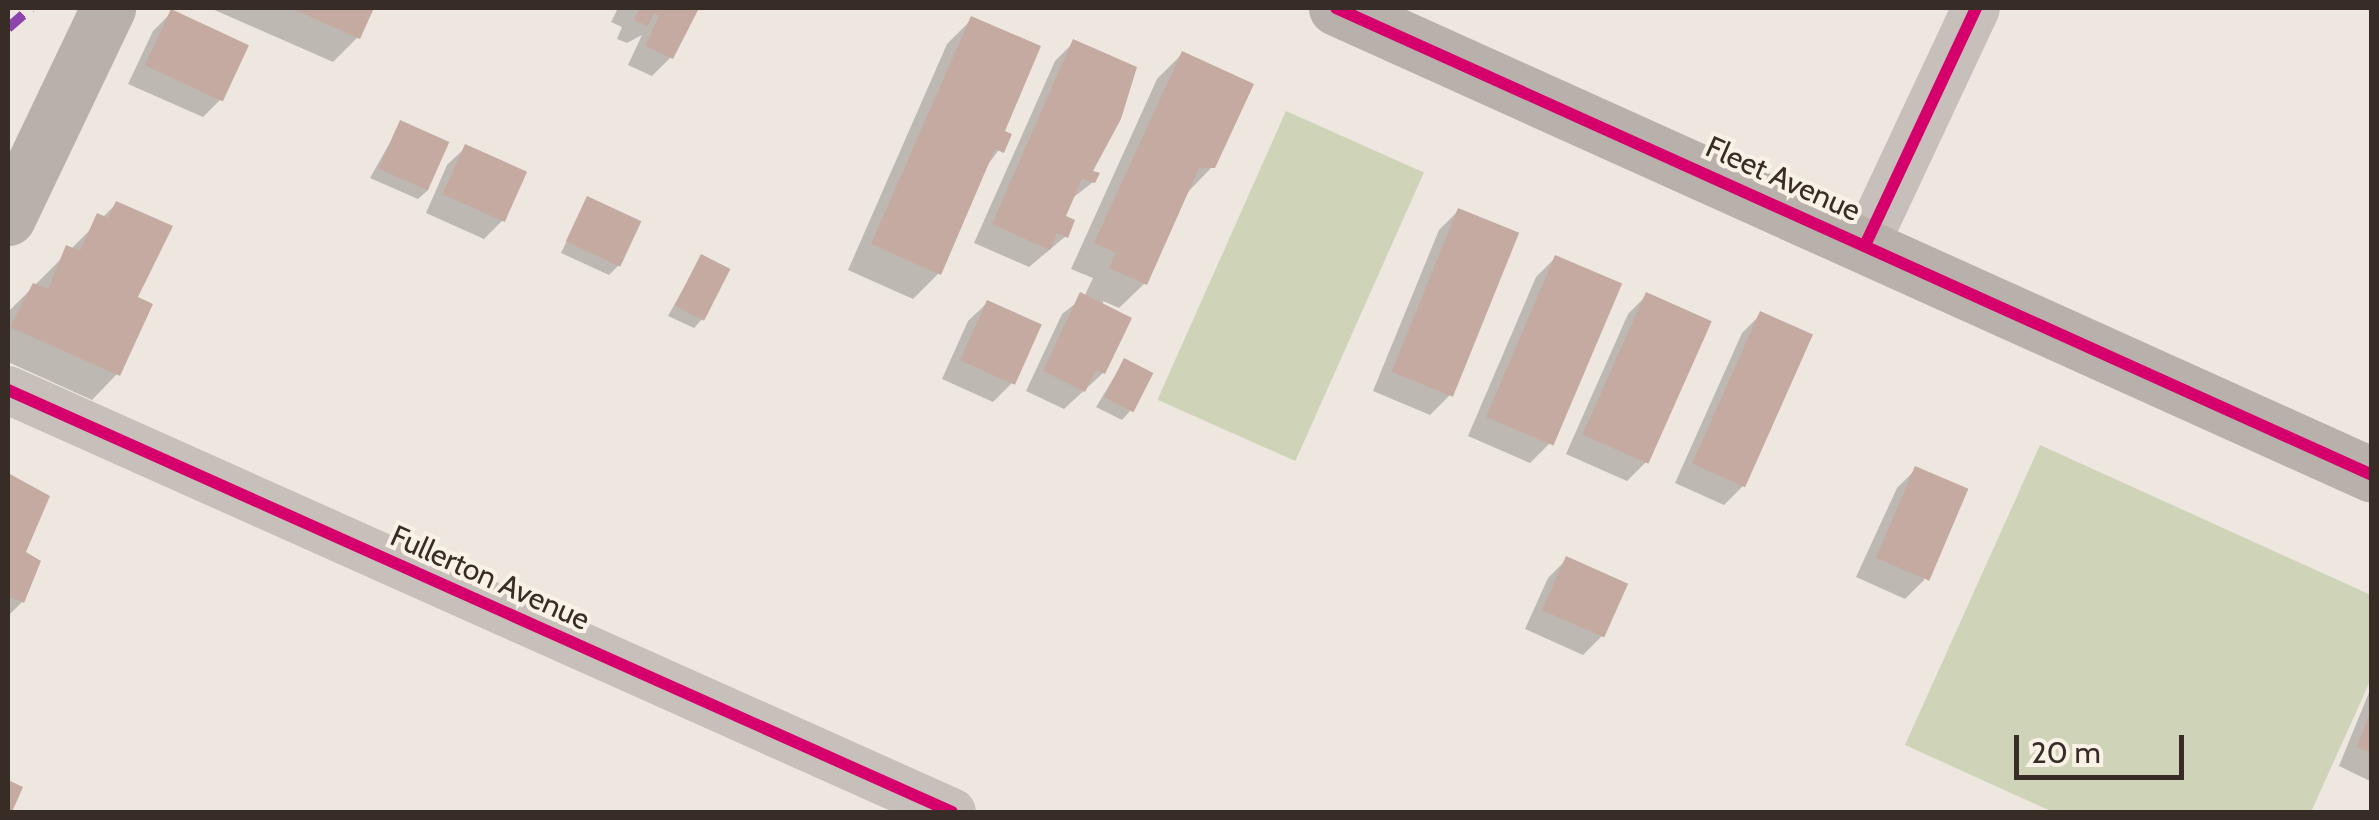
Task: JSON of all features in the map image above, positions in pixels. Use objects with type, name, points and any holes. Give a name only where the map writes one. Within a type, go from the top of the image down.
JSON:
[{"type":"street","points":[[8,218],[108,8]]},
{"type":"street","name":"Fleet Avenue","points":[[1336,8],[1866,243],[2372,475]]},
{"type":"street","points":[[1866,243],[1976,8]]},
{"type":"street","name":"Fullerton Avenue","points":[[8,390],[952,812]]},
{"type":"green space","points":[[1286,111],[1424,172],[1295,461],[1157,400]]},
{"type":"green space","points":[[2040,445],[2371,595],[2371,679],[2311,812],[2053,812],[1905,745]]},
{"type":"building","points":[[291,8],[374,8],[360,39]]},
{"type":"building","points":[[640,8],[699,8],[673,59],[645,46],[659,16],[654,13],[648,26],[634,20]]},
{"type":"building","points":[[171,9],[249,45],[223,102],[145,65]]},
{"type":"building","points":[[971,16],[1041,46],[1005,131],[1012,134],[1004,153],[995,149],[941,275],[871,244]]},
{"type":"building","points":[[1073,39],[1137,67],[1121,119],[1093,171],[1100,173],[1095,183],[1082,179],[1066,216],[1075,220],[1068,238],[1057,233],[1050,250],[992,224]]},
{"type":"building","points":[[1182,51],[1254,84],[1215,168],[1199,168],[1147,285],[1109,268],[1116,253],[1094,243]]},
{"type":"building","points":[[400,120],[449,142],[428,190],[378,168]]},
{"type":"building","points":[[465,144],[527,172],[505,222],[443,194]]},
{"type":"building","points":[[587,196],[641,221],[620,267],[566,241]]},
{"type":"building","points":[[116,201],[173,226],[138,297],[153,304],[120,376],[10,327],[33,283],[48,289],[66,245],[80,251],[97,213],[108,218]]},
{"type":"building","points":[[1458,208],[1519,233],[1453,397],[1392,372]]},
{"type":"building","points":[[701,254],[730,269],[704,321],[675,306]]},
{"type":"building","points":[[1555,255],[1622,284],[1553,446],[1486,417]]},
{"type":"building","points":[[1080,292],[1132,318],[1105,374],[1096,370],[1085,392],[1043,371]]},
{"type":"building","points":[[1646,292],[1712,321],[1648,464],[1583,435]]},
{"type":"building","points":[[987,300],[1042,324],[1015,385],[960,360]]},
{"type":"building","points":[[1760,311],[1813,335],[1745,487],[1692,464]]},
{"type":"building","points":[[1124,358],[1153,373],[1133,412],[1104,397]]},
{"type":"building","points":[[1915,466],[1968,489],[1929,581],[1876,558]]},
{"type":"building","points":[[8,473],[50,496],[26,552],[41,561],[24,603],[8,596]]},
{"type":"building","points":[[1566,556],[1628,584],[1604,638],[1542,610]]},
{"type":"building","points":[[2372,710],[2372,754],[2357,747]]},
{"type":"building","points":[[8,780],[23,787],[12,812],[8,812]]},
{"type":"marked path","points":[[8,28],[31,8]]},
{"type":"cycle path","points":[[1336,8],[2372,475]]},
{"type":"cycle path","points":[[1866,243],[1976,8]]},
{"type":"cycle path","points":[[8,390],[952,812]]}]
